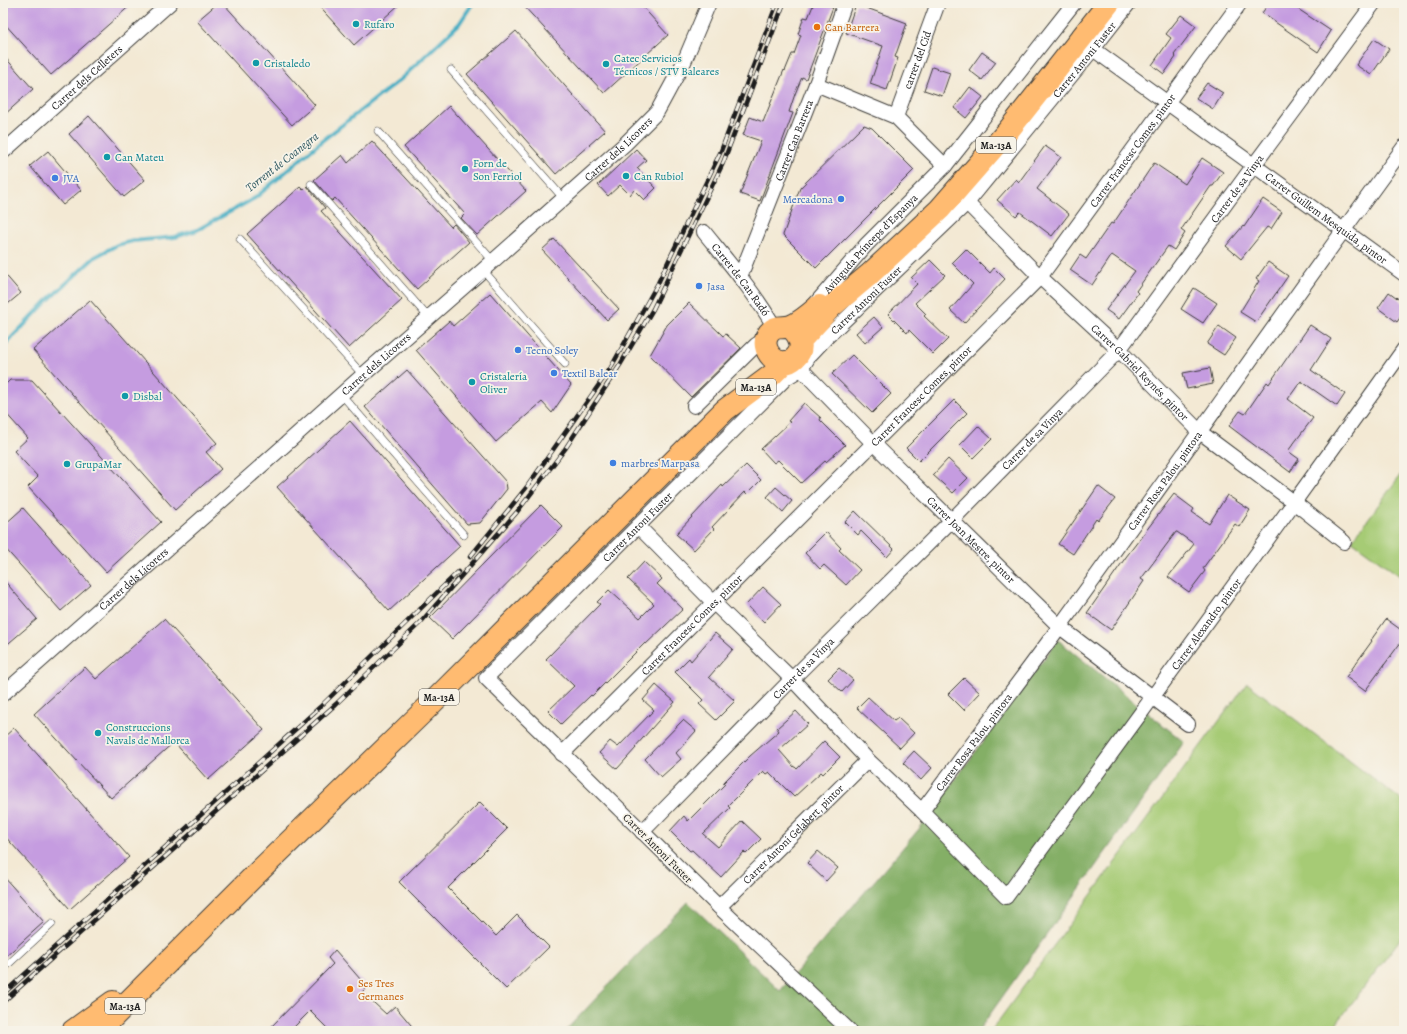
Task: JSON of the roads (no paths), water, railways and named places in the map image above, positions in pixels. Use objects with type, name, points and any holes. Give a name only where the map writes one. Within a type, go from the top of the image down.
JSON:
[{"type":"main road","name":"Ma-13A","points":[[725,410],[732,398],[754,372],[762,356],[783,334],[825,302],[869,275],[940,209],[1008,131],[1109,3]]},
{"type":"main road","name":"Ma-13A","points":[[99,1031],[251,879],[432,703],[725,410],[772,375],[793,366],[791,361],[796,358],[800,349],[783,334]]},
{"type":"main road","points":[[73,1031],[123,994],[150,981]]},
{"type":"street","name":"Carrer dels Celleters","points":[[3,152],[170,3]]},
{"type":"street","name":"Carrer dels Licorers","points":[[3,694],[625,144],[657,112],[684,62],[709,3]]},
{"type":"street","name":"Carrer Can Barrera","points":[[740,277],[816,84],[845,3]]},
{"type":"street","name":"carrer del Cid","points":[[896,117],[938,3]]},
{"type":"street","name":"Avinguda Prínceps d'Espanya","points":[[694,406],[756,345],[783,334],[822,298],[866,245],[944,166],[1074,3]]},
{"type":"street","name":"Carrer Antoni Fuster","points":[[850,1031],[719,907],[486,678],[786,378],[793,366],[810,355],[967,203],[1129,3]]},
{"type":"street","name":"Carrer Francesc Comes, pintor","points":[[562,754],[1040,277],[1240,3]]},
{"type":"street","name":"Carrer de sa Vinya","points":[[642,832],[1119,350],[1374,3]]},
{"type":"street","name":"Carrer Guillem Mesquida, pintor","points":[[1093,49],[1404,274]]},
{"type":"street","points":[[816,84],[896,117],[944,166]]},
{"type":"street","name":"Carrer Rosa Palou, pintora","points":[[922,811],[1060,627],[1343,230],[1404,147]]},
{"type":"street","name":"Carrer Gabriel Reynés, pintor","points":[[967,203],[1040,277],[1119,350],[1200,432],[1295,503],[1344,542]]},
{"type":"street","name":"Carrer de Can Radó","points":[[704,232],[783,334]]},
{"type":"street","name":"Carrer Alexandro, pintor","points":[[922,811],[1006,897],[1295,503],[1404,349]]},
{"type":"street","name":"Carrer Joan Mestre, pintor","points":[[793,366],[1060,627],[1154,697]]},
{"type":"street","points":[[638,526],[792,679],[868,760],[922,811]]},
{"type":"street","points":[[1154,697],[1188,724]]},
{"type":"street","name":"Carrer Antoni Gelabert, pintor","points":[[719,907],[868,760]]},
{"type":"lane","points":[[451,70],[563,198]]},
{"type":"lane","points":[[378,131],[488,265],[566,364]]},
{"type":"lane","points":[[312,184],[429,318]]},
{"type":"lane","points":[[240,240],[362,375]]},
{"type":"lane","points":[[341,394],[464,535]]},
{"type":"lane","points":[[3,969],[52,924]]},
{"type":"waterway","name":"Torrent de Coanegra","points":[[3,347],[47,301],[95,257],[117,245],[133,241],[175,237],[197,230],[255,198],[323,140],[401,79],[459,24],[473,3]]},
{"type":"railway","points":[[470,557],[526,488],[610,369],[658,283],[721,151],[777,3]]},
{"type":"railway","points":[[3,1002],[336,704],[421,622],[517,512],[565,449],[620,365],[653,309],[723,163],[784,3]]},
{"type":"railway","points":[[3,994],[320,707],[458,572]]},
{"type":"place","name":"Rufaro","points":[[356,24]]},
{"type":"place","name":"Can Barrera","points":[[817,27]]},
{"type":"place","name":"Cristaledo","points":[[256,63]]},
{"type":"place","name":"Catec Servicios Técnicos / STV Baleares","points":[[606,64]]},
{"type":"place","name":"Can Mateu","points":[[107,157]]},
{"type":"place","name":"Forn de Son Ferriol","points":[[465,169]]},
{"type":"place","name":"Can Rubiol","points":[[626,176]]},
{"type":"place","name":"JVA","points":[[55,178]]},
{"type":"place","name":"Mercadona","points":[[841,199]]},
{"type":"place","name":"Jasa","points":[[699,286]]},
{"type":"place","name":"Tecno Soley","points":[[518,350]]},
{"type":"place","name":"Textil Balear","points":[[554,373]]},
{"type":"place","name":"Cristalería Oliver","points":[[472,382]]},
{"type":"place","name":"Disbal","points":[[125,396]]},
{"type":"place","name":"marbres Marpasa","points":[[613,463]]},
{"type":"place","name":"GrupaMar","points":[[67,464]]},
{"type":"place","name":"Construccions Navals de Mallorca","points":[[98,733]]},
{"type":"place","name":"Ses Tres Germanes","points":[[350,989]]}]
